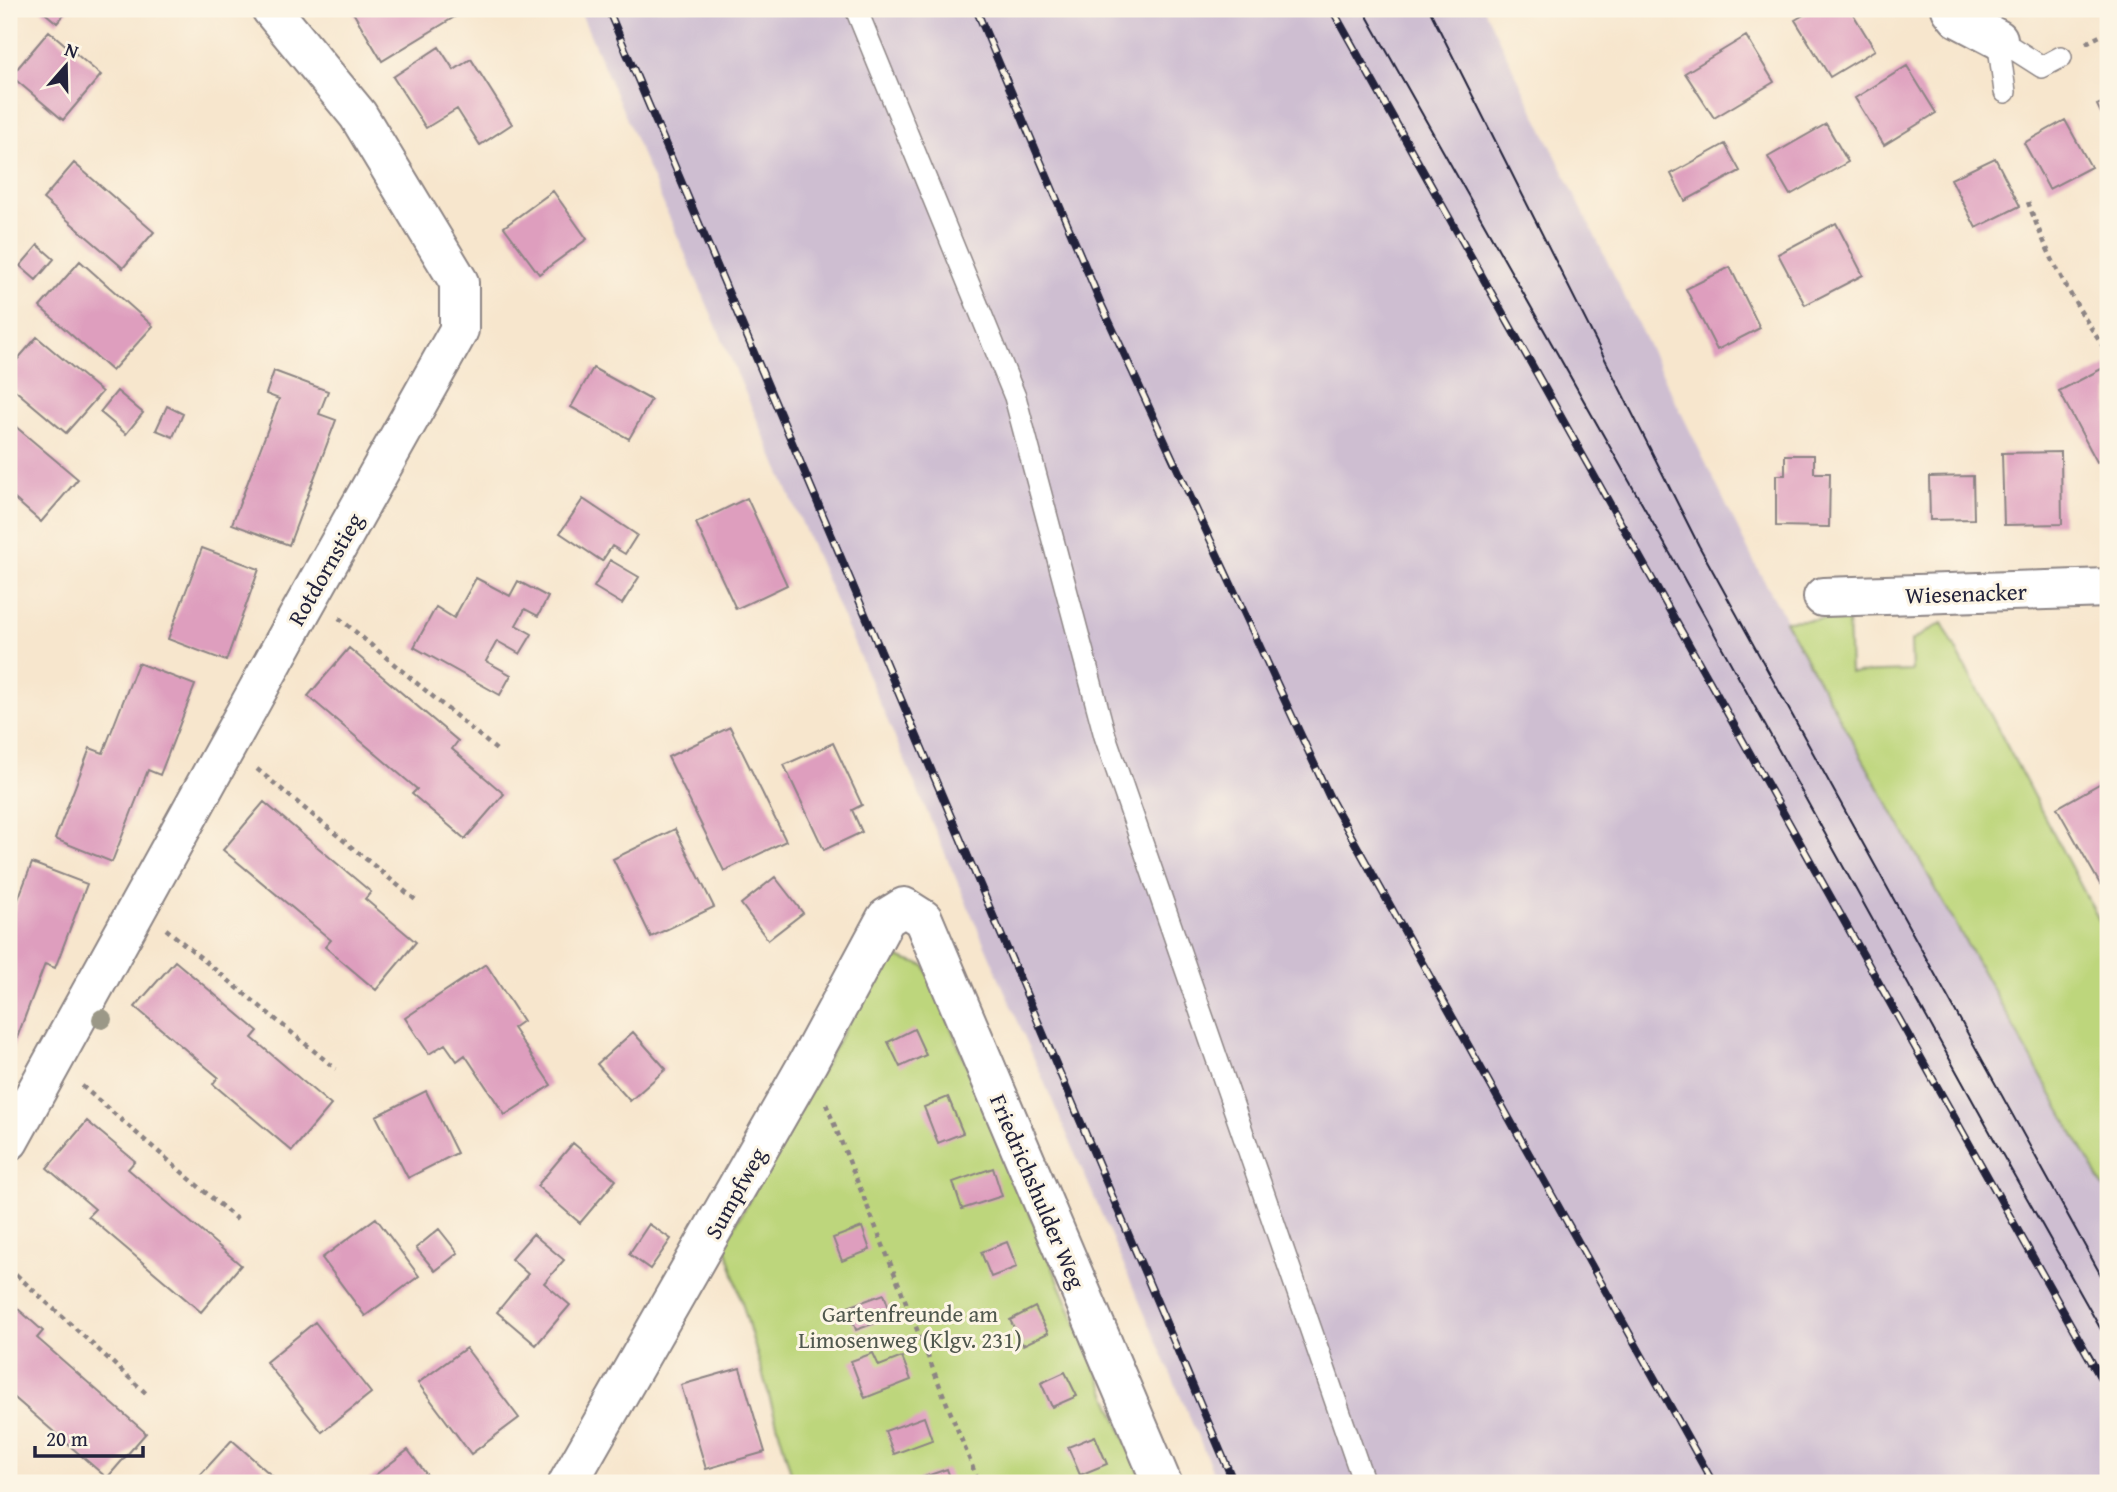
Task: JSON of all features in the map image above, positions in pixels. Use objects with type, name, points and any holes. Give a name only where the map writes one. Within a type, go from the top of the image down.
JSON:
[{"type":"street","name":"Rotdornstieg","points":[[9,1141],[459,330],[459,282],[358,115],[271,9]]},
{"type":"street","points":[[1951,9],[1958,18],[1997,39]]},
{"type":"street","name":"Wiesenacker","points":[[1823,597],[2108,587]]},
{"type":"street","name":"Sumpfweg","points":[[568,1483],[809,1061],[887,918],[904,906]]},
{"type":"street","name":"Friedrichshulder Weg","points":[[904,906],[923,919],[1162,1483]]},
{"type":"lane","points":[[856,9],[1015,397],[1105,736],[1364,1483]]},
{"type":"lane","points":[[1997,39],[2042,67],[2061,57]]},
{"type":"lane","points":[[1997,39],[2005,92]]},
{"type":"path","points":[[2028,202],[2042,240],[2078,309],[2108,354]]},
{"type":"path","points":[[312,595],[499,752]]},
{"type":"path","points":[[228,745],[418,902]]},
{"type":"path","points":[[138,906],[336,1069]]},
{"type":"path","points":[[52,1061],[241,1223]]},
{"type":"path","points":[[809,1061],[979,1483]]},
{"type":"path","points":[[9,1268],[148,1395]]},
{"type":"shaded area","points":[[579,9],[1484,9],[1757,568],[2108,1195],[2108,1483],[1218,1483]]},
{"type":"green space","points":[[1848,618],[1850,673],[1912,671],[1911,641],[1942,623],[2108,937],[2108,1195],[1785,621]]},
{"type":"green space","name":"Gartenfreunde am Limosenweg (Klgv. 231)","points":[[887,954],[925,966],[1144,1483],[794,1483],[725,1243]]},
{"type":"building","points":[[40,9],[69,9],[57,23]]},
{"type":"building","points":[[351,9],[458,9],[461,13],[382,61]]},
{"type":"building","points":[[1814,9],[1850,9],[1875,50],[1830,77],[1795,20]]},
{"type":"building","points":[[49,31],[101,75],[63,120],[11,76]]},
{"type":"building","points":[[1746,36],[1774,82],[1714,118],[1685,73]]},
{"type":"building","points":[[439,47],[454,70],[471,59],[512,124],[480,145],[457,109],[426,128],[393,77]]},
{"type":"building","points":[[1907,66],[1936,113],[1884,145],[1855,98]]},
{"type":"building","points":[[2108,100],[2108,127],[2097,105]]},
{"type":"building","points":[[2065,120],[2091,167],[2049,189],[2024,143]]},
{"type":"building","points":[[1826,124],[1848,162],[1790,195],[1768,157]]},
{"type":"building","points":[[1725,144],[1740,171],[1685,201],[1671,174]]},
{"type":"building","points":[[1995,158],[2020,206],[1976,228],[1951,179]]},
{"type":"building","points":[[74,163],[154,232],[123,268],[43,199]]},
{"type":"building","points":[[553,191],[587,239],[539,274],[504,227]]},
{"type":"building","points":[[1836,223],[1863,275],[1805,305],[1778,254]]},
{"type":"building","points":[[38,245],[54,259],[36,280],[20,266]]},
{"type":"building","points":[[80,261],[153,326],[112,371],[40,307]]},
{"type":"building","points":[[1730,267],[1760,328],[1717,350],[1686,289]]},
{"type":"building","points":[[37,337],[102,392],[66,433],[9,385],[9,369]]},
{"type":"building","points":[[2107,366],[2108,456],[2097,462],[2059,391]]},
{"type":"building","points":[[593,368],[651,400],[629,439],[571,407]]},
{"type":"building","points":[[274,371],[328,391],[319,414],[336,420],[289,545],[232,524],[279,399],[266,394]]},
{"type":"building","points":[[117,391],[143,413],[126,434],[100,412]]},
{"type":"building","points":[[167,406],[183,414],[173,437],[156,430]]},
{"type":"building","points":[[9,421],[78,479],[41,522],[9,494]]},
{"type":"building","points":[[2061,452],[2062,524],[2004,525],[2002,453]]},
{"type":"building","points":[[1785,455],[1814,455],[1814,473],[1830,473],[1829,527],[1776,526],[1776,475],[1785,475]]},
{"type":"building","points":[[1973,476],[1974,519],[1930,520],[1929,477]]},
{"type":"building","points":[[747,498],[787,585],[736,609],[696,523]]},
{"type":"building","points":[[583,499],[637,535],[625,554],[612,546],[602,561],[560,533]]},
{"type":"building","points":[[202,548],[259,569],[226,661],[168,639]]},
{"type":"building","points":[[610,560],[639,577],[622,604],[594,587]]},
{"type":"building","points":[[476,578],[510,596],[518,581],[548,597],[538,616],[525,609],[516,625],[532,634],[520,654],[497,641],[486,661],[511,675],[500,695],[414,647],[436,607],[454,618]]},
{"type":"building","points":[[349,648],[458,741],[452,749],[504,794],[465,839],[412,794],[417,789],[308,696]]},
{"type":"building","points":[[138,663],[195,685],[160,775],[148,770],[112,862],[55,839],[90,748],[103,753]]},
{"type":"building","points":[[730,727],[786,841],[724,871],[668,757]]},
{"type":"building","points":[[833,743],[862,805],[852,810],[862,832],[824,850],[784,765]]},
{"type":"building","points":[[2108,779],[2108,879],[2100,884],[2057,808]]},
{"type":"building","points":[[264,802],[371,892],[365,899],[416,942],[376,990],[325,947],[331,940],[223,850]]},
{"type":"building","points":[[675,829],[714,907],[651,937],[613,859]]},
{"type":"building","points":[[32,863],[87,884],[55,968],[45,964],[13,1048],[9,1046],[9,923]]},
{"type":"building","points":[[775,877],[803,913],[768,940],[741,904]]},
{"type":"building","points":[[175,961],[258,1031],[252,1038],[331,1105],[292,1151],[213,1084],[218,1077],[135,1007]]},
{"type":"building","points":[[486,964],[523,1021],[513,1028],[551,1085],[505,1115],[465,1055],[457,1061],[445,1044],[429,1054],[405,1018]]},
{"type":"building","points":[[914,1029],[926,1055],[900,1067],[888,1042]]},
{"type":"building","points":[[633,1032],[666,1069],[630,1101],[597,1064]]},
{"type":"building","points":[[426,1091],[457,1153],[408,1178],[376,1116]]},
{"type":"building","points":[[948,1097],[963,1133],[938,1143],[924,1107]]},
{"type":"building","points":[[87,1121],[135,1161],[128,1169],[241,1265],[201,1312],[88,1216],[95,1209],[47,1168]]},
{"type":"building","points":[[573,1143],[616,1180],[580,1223],[537,1186]]},
{"type":"building","points":[[993,1168],[1002,1196],[962,1209],[953,1182]]},
{"type":"building","points":[[376,1218],[419,1276],[365,1316],[322,1258]]},
{"type":"building","points":[[649,1224],[671,1239],[650,1269],[629,1254]]},
{"type":"building","points":[[862,1227],[870,1250],[842,1261],[833,1238]]},
{"type":"building","points":[[439,1229],[458,1253],[435,1271],[416,1248]]},
{"type":"building","points":[[533,1234],[564,1260],[544,1283],[570,1305],[536,1345],[497,1312],[528,1274],[511,1259]]},
{"type":"building","points":[[1007,1242],[1017,1267],[991,1277],[981,1252]]},
{"type":"building","points":[[884,1294],[892,1317],[856,1330],[848,1307]]},
{"type":"building","points":[[9,1301],[43,1331],[37,1338],[146,1433],[107,1478],[9,1393]]},
{"type":"building","points":[[1035,1307],[1048,1333],[1023,1345],[1010,1320]]},
{"type":"building","points":[[315,1322],[371,1393],[322,1432],[266,1362]]},
{"type":"building","points":[[466,1348],[519,1418],[471,1454],[418,1383]]},
{"type":"building","points":[[873,1353],[879,1366],[902,1357],[911,1380],[865,1398],[851,1361]]},
{"type":"building","points":[[740,1368],[765,1452],[706,1469],[681,1385]]},
{"type":"building","points":[[1065,1372],[1077,1396],[1052,1407],[1041,1383]]},
{"type":"building","points":[[924,1417],[932,1440],[894,1454],[885,1431]]},
{"type":"building","points":[[1095,1436],[1107,1464],[1080,1475],[1068,1447]]},
{"type":"building","points":[[232,1440],[280,1483],[193,1483]]},
{"type":"building","points":[[408,1450],[433,1483],[365,1483]]},
{"type":"building","points":[[947,1469],[952,1483],[919,1483],[918,1479]]},
{"type":"tram line","points":[[1363,9],[1672,557],[2108,1342]]},
{"type":"tram line","points":[[1429,9],[1699,546],[2108,1288]]},
{"type":"railway","points":[[608,9],[1234,1483]]},
{"type":"railway","points":[[976,9],[1102,306],[1330,798],[1713,1483]]},
{"type":"railway","points":[[1332,9],[2108,1391]]}]
